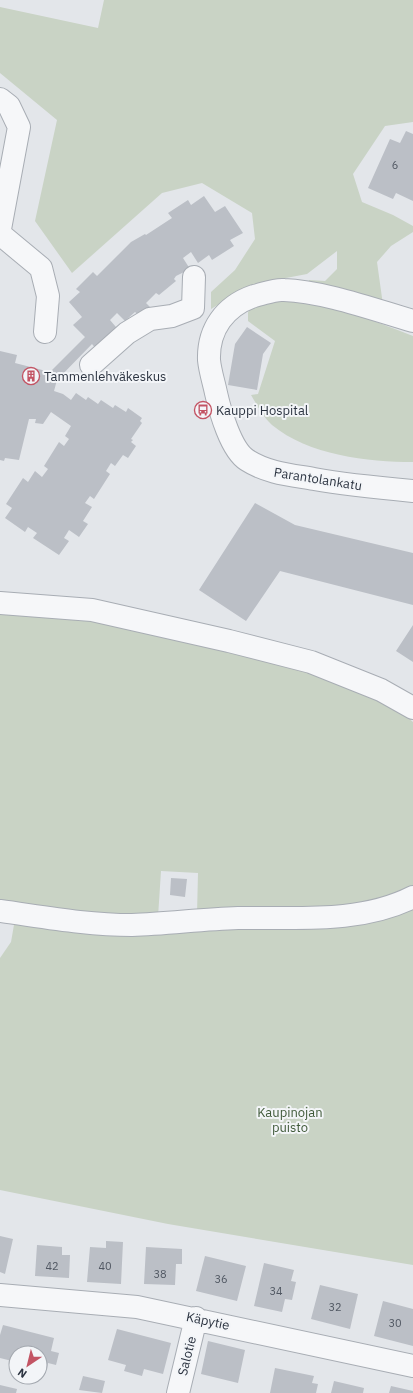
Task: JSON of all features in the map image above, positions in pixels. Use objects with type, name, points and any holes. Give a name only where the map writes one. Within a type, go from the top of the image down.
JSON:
[{"type":"street","points":[[0,99],[9,106],[19,127],[0,229]]},
{"type":"street","points":[[0,234],[41,268],[48,296],[45,332]]},
{"type":"street","points":[[193,308],[194,277]]},
{"type":"street","name":"Parantolankatu","points":[[413,321],[308,292],[282,290],[242,300],[222,316],[212,336],[209,360],[219,405],[234,445],[246,460],[267,471],[297,477],[358,487],[413,491]]},
{"type":"street","points":[[91,366],[127,333],[150,319],[172,316],[193,308],[219,322]]},
{"type":"street","points":[[0,603],[92,610],[237,643],[312,662],[381,690],[413,708]]},
{"type":"street","points":[[0,911],[74,922],[133,924],[226,918],[330,917],[384,909],[413,897]]},
{"type":"street","name":"Käpytie","points":[[0,1295],[137,1307],[196,1318],[413,1366]]},
{"type":"street","name":"Salotie","points":[[178,1393],[196,1318]]},
{"type":"green space","points":[[104,0],[413,0],[413,122],[385,126],[353,174],[362,202],[393,215],[413,226],[413,232],[391,246],[377,262],[383,305],[308,285],[309,280],[325,281],[337,269],[337,251],[307,274],[270,281],[231,297],[211,309],[211,292],[235,270],[255,239],[252,213],[202,183],[162,193],[72,273],[35,221],[57,120],[0,73],[0,7],[98,28]]},
{"type":"green space","points":[[278,300],[295,301],[330,307],[363,317],[413,336],[413,462],[395,462],[358,458],[321,450],[287,435],[272,425],[260,411],[251,395],[258,394],[275,341],[248,321],[248,312],[257,304]]},
{"type":"green space","points":[[0,607],[99,617],[339,677],[407,717],[413,722],[413,890],[380,904],[197,914],[198,873],[161,871],[158,917],[86,918],[0,904]]},
{"type":"green space","name":"Kaupinojan puisto","points":[[413,904],[413,1265],[168,1224],[0,1190],[0,958],[11,942],[15,919]]},
{"type":"building","points":[[406,131],[413,134],[413,201],[396,193],[393,199],[368,188],[390,139],[400,143]]},
{"type":"building","name":"Tammenlehväkeskus","points":[[204,196],[215,212],[225,206],[243,233],[230,240],[234,246],[212,260],[209,255],[198,263],[191,252],[183,258],[190,269],[176,276],[174,279],[176,281],[159,295],[156,293],[146,303],[150,307],[140,316],[135,312],[125,321],[117,313],[110,320],[121,333],[96,349],[92,344],[57,380],[54,391],[63,394],[71,400],[76,393],[86,400],[88,397],[98,404],[101,400],[113,408],[115,405],[126,412],[128,408],[142,418],[140,421],[142,423],[131,439],[133,440],[131,442],[136,446],[128,458],[123,455],[115,466],[111,463],[106,471],[110,474],[94,499],[90,496],[85,503],[92,507],[83,521],[88,524],[79,537],[69,530],[64,538],[69,541],[59,555],[33,538],[37,533],[28,527],[25,532],[5,518],[12,508],[6,504],[23,478],[28,482],[35,471],[42,477],[48,469],[44,466],[59,442],[64,446],[69,439],[65,436],[71,426],[51,412],[43,424],[35,423],[36,419],[29,419],[19,460],[5,458],[4,461],[0,460],[0,351],[17,355],[15,363],[50,372],[85,337],[73,325],[82,317],[69,302],[80,292],[76,289],[93,272],[97,276],[131,242],[145,234],[146,235],[172,218],[168,213],[188,200],[191,205]]},
{"type":"building","points":[[247,327],[271,343],[263,354],[257,390],[228,385],[235,344]]},
{"type":"building","points":[[255,503],[295,525],[413,553],[413,605],[280,571],[246,621],[199,590]]},
{"type":"building","points":[[413,625],[413,662],[396,651]]},
{"type":"building","points":[[171,878],[187,879],[185,897],[170,895]]},
{"type":"building","points":[[0,1236],[13,1239],[5,1274],[0,1272]]},
{"type":"building","points":[[106,1241],[123,1242],[121,1284],[87,1282],[90,1247],[106,1248]]},
{"type":"building","points":[[37,1245],[62,1247],[62,1255],[70,1255],[69,1278],[35,1276]]},
{"type":"building","points":[[146,1247],[182,1249],[182,1264],[176,1264],[175,1285],[144,1284]]},
{"type":"building","points":[[205,1256],[246,1266],[237,1301],[196,1291]]},
{"type":"building","points":[[264,1263],[294,1270],[291,1281],[296,1282],[292,1300],[285,1299],[282,1312],[254,1306]]},
{"type":"building","points":[[320,1285],[358,1294],[350,1329],[311,1319]]},
{"type":"building","points":[[383,1301],[413,1309],[413,1346],[374,1336]]},
{"type":"building","points":[[3,1325],[54,1338],[51,1351],[59,1353],[56,1365],[48,1363],[48,1345],[8,1345],[8,1360],[0,1358],[0,1335]]},
{"type":"building","points":[[117,1329],[171,1343],[163,1374],[144,1369],[142,1376],[124,1371],[126,1365],[108,1360]]},
{"type":"building","points":[[208,1341],[245,1350],[238,1383],[201,1374]]},
{"type":"building","points":[[275,1368],[314,1376],[312,1383],[318,1384],[316,1393],[270,1393]]},
{"type":"building","points":[[83,1376],[105,1381],[102,1393],[79,1390]]},
{"type":"building","points":[[334,1381],[364,1388],[363,1393],[331,1393]]},
{"type":"building","points":[[0,1385],[17,1389],[16,1393],[0,1393]]},
{"type":"building","points":[[391,1386],[413,1391],[413,1393],[389,1393]]},
{"type":"place","name":"Tammenlehväkeskus","points":[[31,376]]},
{"type":"place","name":"Kauppi Hospital","points":[[203,410]]}]
